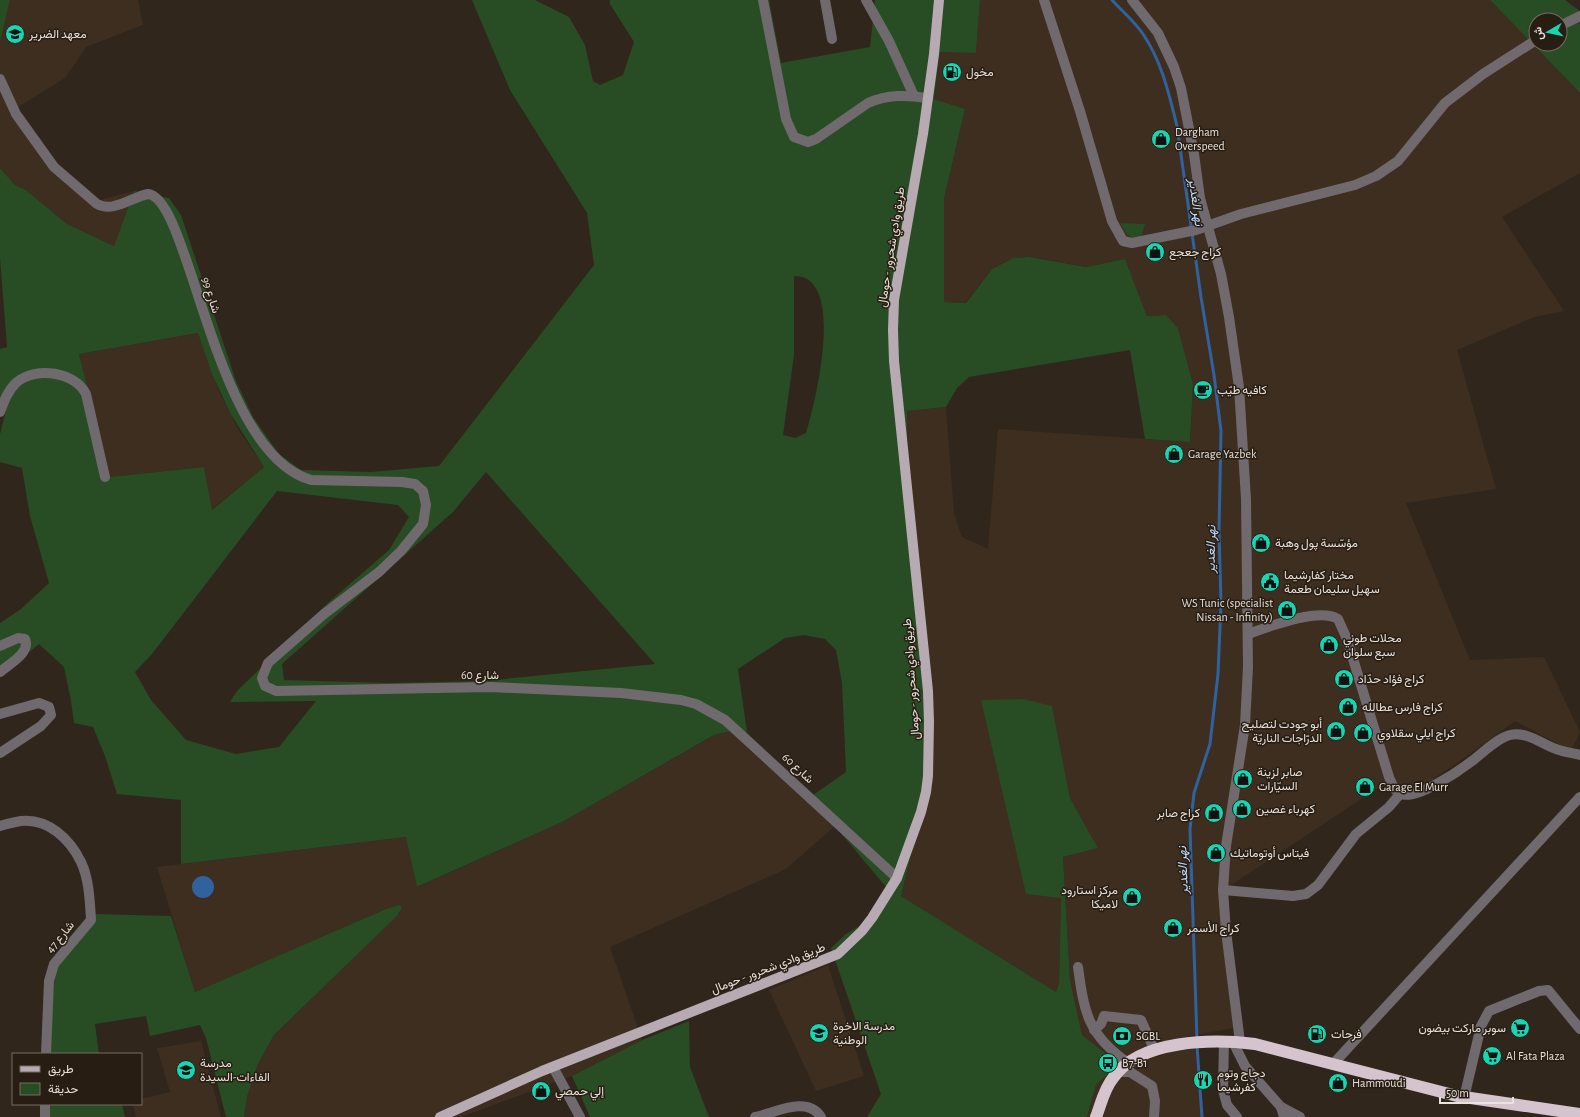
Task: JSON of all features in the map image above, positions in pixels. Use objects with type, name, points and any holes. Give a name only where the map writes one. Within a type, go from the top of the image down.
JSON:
[{"type":"highway","points":[[1096,1117],[1108,1086],[1117,1072],[1127,1062],[1158,1048],[1202,1043],[1232,1042],[1334,1064],[1464,1098],[1573,1113]]},
{"type":"main road","name":"طريق وادي شحرور - حومال","points":[[440,1117],[553,1067],[838,954],[865,926],[887,896],[897,878],[910,846],[921,812],[926,792],[929,758],[928,691],[894,361],[894,300],[928,98],[939,0]]},
{"type":"street","points":[[763,0],[786,119],[794,137],[808,142],[816,139],[868,103],[878,98],[901,95],[928,98]]},
{"type":"street","points":[[826,0],[832,39]]},
{"type":"street","points":[[866,0],[889,40],[914,96]]},
{"type":"street","points":[[1044,0],[1080,111],[1112,221],[1123,241],[1132,243],[1196,230],[1260,208],[1355,185],[1376,176],[1398,160],[1445,103],[1482,74],[1528,45]]},
{"type":"street","points":[[1132,0],[1158,33],[1174,67],[1186,112],[1200,198],[1221,274],[1229,316],[1243,422],[1248,634],[1244,725],[1226,846],[1223,890],[1232,1042],[1223,1090],[1227,1105],[1237,1117]]},
{"type":"street","points":[[1568,22],[1580,16]]},
{"type":"street","name":"شارع 99","points":[[0,79],[16,114],[54,167],[97,204],[110,207],[148,194],[153,195],[162,203],[175,229],[204,316],[233,392],[246,418],[273,456],[287,469],[311,480],[402,482],[415,484],[423,491]]},
{"type":"street","points":[[0,412],[10,390],[16,382],[24,378],[42,374],[54,374],[74,380],[83,388],[86,394],[106,477]]},
{"type":"street","name":"شارع 60","points":[[423,491],[425,497],[425,514],[423,524],[413,538],[379,572],[312,624],[268,663],[262,678],[265,686],[276,691],[491,687],[558,689],[659,696],[686,701],[711,712],[730,724],[897,878]]},
{"type":"street","points":[[1248,634],[1314,616],[1330,616],[1338,619],[1347,640],[1389,777],[1394,788],[1400,794],[1408,795],[1429,787],[1458,771],[1498,741],[1511,735],[1527,736],[1555,749],[1579,753]]},
{"type":"street","points":[[0,646],[18,638],[24,639],[26,645],[25,651],[0,672]]},
{"type":"street","points":[[0,714],[39,703],[49,707],[51,715],[41,726],[0,753]]},
{"type":"street","points":[[1223,890],[1293,896],[1306,894],[1318,885],[1356,834],[1389,807],[1400,794]]},
{"type":"street","points":[[1334,1064],[1580,797]]},
{"type":"street","name":"شارع 47","points":[[0,826],[20,821],[30,821],[49,827],[61,833],[81,862],[87,884],[90,920],[54,964],[49,981],[46,1053]]},
{"type":"street","points":[[1078,968],[1084,1007],[1094,1030],[1112,1052],[1127,1062]]},
{"type":"street","points":[[1464,1098],[1481,1026],[1489,1011],[1540,990],[1548,990],[1580,1029]]},
{"type":"street","points":[[1094,1030],[1101,1024],[1104,1016],[1141,1020],[1158,1048]]},
{"type":"street","points":[[1232,1042],[1245,1066],[1282,1112],[1300,1117]]},
{"type":"street","points":[[553,1067],[580,1117]]},
{"type":"street","points":[[1117,1072],[1130,1072],[1152,1086],[1155,1101],[1154,1117]]},
{"type":"street","points":[[45,1105],[45,1117]]},
{"type":"street","points":[[755,1117],[799,1106],[816,1110],[821,1117]]},
{"type":"shaded area","points":[[10,0],[138,0],[143,25],[86,47],[65,78],[15,109],[52,158],[100,200],[134,191],[114,246],[67,224],[26,190],[15,185],[0,168],[0,42]]},
{"type":"shaded area","points":[[980,0],[1490,0],[1528,39],[1528,52],[1540,52],[1580,93],[1580,173],[1502,217],[1564,311],[1534,317],[1457,350],[1496,489],[1406,503],[1470,660],[1544,657],[1580,732],[1571,751],[1515,721],[1410,795],[1391,790],[1384,784],[1222,891],[1239,1027],[1158,1042],[1120,1063],[1158,1057],[1194,1038],[1204,1117],[1087,1117],[1096,1085],[1119,1064],[1082,1035],[1070,980],[1063,857],[1098,848],[1070,798],[1052,706],[1061,898],[1059,983],[1056,992],[901,896],[925,797],[907,448],[907,411],[946,407],[954,513],[962,537],[988,549],[998,429],[1190,442],[1193,384],[1178,328],[1166,315],[1147,316],[1125,259],[1086,267],[1038,258],[1021,257],[1006,261],[992,269],[965,303],[943,302],[944,199],[965,109],[934,99],[940,51],[976,52]]},
{"type":"shaded area","points":[[198,333],[220,394],[240,432],[264,467],[211,510],[204,467],[110,477],[79,354]]},
{"type":"shaded area","points":[[731,731],[747,732],[835,826],[786,869],[610,947],[642,1040],[572,1076],[461,1117],[244,1117],[247,1097],[257,1066],[274,1035],[401,912],[386,909],[195,992],[157,867],[407,837],[418,887],[564,821],[714,735]]},
{"type":"shaded area","name":"مدرسة الاخوة الوطنية","points":[[828,965],[864,1076],[816,1091],[769,990]]},
{"type":"shaded area","name":"مدرسة الفاءات-السيدة","points":[[201,1041],[221,1117],[136,1117],[133,1105],[142,1105],[142,1099],[170,1092],[157,1048]]},
{"type":"green space","points":[[0,0],[10,0],[0,42]]},
{"type":"green space","points":[[472,0],[535,0],[569,17],[585,45],[593,81],[600,85],[623,75],[634,42],[610,4],[610,0],[769,0],[781,63],[870,47],[875,0],[980,0],[976,53],[940,52],[934,99],[965,109],[944,199],[944,302],[966,303],[992,269],[1013,258],[1030,257],[1086,267],[1125,259],[1147,316],[1166,315],[1178,328],[1193,384],[1190,442],[1145,439],[1130,350],[969,377],[957,388],[946,407],[907,411],[907,448],[931,705],[925,797],[901,896],[1056,992],[1059,983],[1061,898],[1026,894],[981,700],[1023,699],[1052,706],[1070,798],[1098,848],[1063,857],[1070,980],[1082,1035],[1119,1064],[1096,1085],[1087,1117],[867,1117],[881,1094],[831,948],[846,934],[866,922],[886,887],[835,826],[813,795],[846,772],[842,683],[836,650],[825,639],[804,635],[785,638],[738,669],[747,732],[731,731],[714,735],[564,821],[417,887],[406,837],[181,864],[181,800],[117,794],[105,756],[93,727],[74,723],[64,667],[39,644],[0,676],[0,623],[21,609],[49,583],[30,516],[22,468],[0,462],[0,434],[6,410],[0,410],[0,349],[7,347],[0,258],[0,168],[15,185],[26,190],[67,224],[114,246],[134,191],[169,198],[181,215],[236,381],[253,417],[279,454],[301,470],[371,472],[439,466],[594,265],[587,213],[510,90]],"holes":[[[794,276],[810,281],[820,296],[823,318],[823,343],[820,370],[810,418],[806,433],[795,438],[783,435],[794,355]],[[198,333],[212,374],[230,413],[264,467],[212,510],[204,467],[110,477],[79,354]],[[486,472],[655,664],[484,681],[388,683],[284,680],[282,664],[453,512]],[[277,491],[398,505],[409,517],[389,550],[329,602],[237,691],[230,702],[316,701],[279,747],[236,754],[186,740],[151,700],[135,672],[152,654]]]},
{"type":"green space","points":[[1490,0],[1565,0],[1580,11],[1580,93],[1540,52],[1568,52],[1568,12],[1528,12],[1528,39]]},
{"type":"green space","points":[[1120,223],[1145,224],[1141,238],[1130,237]]},
{"type":"green space","points":[[400,905],[402,908],[397,916],[274,1035],[257,1066],[247,1097],[244,1117],[226,1117],[206,1038],[200,1025],[150,1036],[146,1016],[95,1024],[99,1053],[44,1053],[58,958],[75,931],[94,914],[171,916],[195,992],[386,909]]},
{"type":"green space","points":[[689,1021],[690,1067],[709,1117],[590,1117],[572,1076],[642,1040]]},
{"type":"green space","points":[[42,1105],[122,1105],[125,1117],[41,1117]]},
{"type":"water","points":[[199,876],[207,876],[214,883],[214,891],[207,898],[199,898],[192,891],[192,883]]},
{"type":"waterway","name":"نهر الغدير","points":[[1112,0],[1136,25],[1150,45],[1168,90],[1177,126],[1221,431],[1219,531],[1221,604],[1218,674],[1210,744],[1194,793],[1190,829],[1197,1040]]},
{"type":"waterway","name":"نهر الغدير","points":[[1197,1046],[1202,1117]]},
{"type":"place","name":"معهد الضرير","points":[[15,34]]},
{"type":"place","name":"مخول","points":[[952,72]]},
{"type":"place","name":"Dargham Overspeed","points":[[1161,139]]},
{"type":"place","name":"كراج جعجع","points":[[1155,252]]},
{"type":"place","name":"كافيه طيّب","points":[[1203,390]]},
{"type":"place","name":"Garage Yazbek","points":[[1174,454]]},
{"type":"place","name":"مؤسّسة پول وهبة","points":[[1261,543]]},
{"type":"place","name":"مختار كفارشيما سهيل سليمان طعمة","points":[[1270,582]]},
{"type":"place","name":"WS Tunic (specialist Nissan - Infinity)","points":[[1287,610]]},
{"type":"place","name":"محلات طوني سبع سلوان","points":[[1329,645]]},
{"type":"place","name":"كراج فؤاد حدّاد","points":[[1344,679]]},
{"type":"place","name":"كراج فارس عطالله","points":[[1348,707]]},
{"type":"place","name":"أبو جودت لتصليح الدرّاجات الناريّة","points":[[1336,731]]},
{"type":"place","name":"كراج ايلي سقلاوي","points":[[1363,733]]},
{"type":"place","name":"صابر لزينة السيّارات","points":[[1243,779]]},
{"type":"place","name":"Garage El Murr","points":[[1365,787]]},
{"type":"place","name":"كهرباء غصين","points":[[1242,809]]},
{"type":"place","name":"كراج صابر","points":[[1214,813]]},
{"type":"place","name":"فيتاس أوتوماتيك","points":[[1216,853]]},
{"type":"place","name":"مركز استارود لاميكا","points":[[1132,897]]},
{"type":"place","name":"كراج الأسمر","points":[[1173,928]]},
{"type":"place","name":"سوبر ماركت بيضون","points":[[1520,1028]]},
{"type":"place","name":"مدرسة الاخوة الوطنية","points":[[819,1033]]},
{"type":"place","name":"فرحات","points":[[1317,1034]]},
{"type":"place","name":"SGBL","points":[[1122,1036]]},
{"type":"place","name":"Al Fata Plaza","points":[[1492,1056]]},
{"type":"place","name":"B7-B1","points":[[1108,1063]]},
{"type":"place","name":"مدرسة الفاءات-السيدة","points":[[186,1070]]},
{"type":"place","name":"دجاج وتوم كفرشيما","points":[[1203,1080]]},
{"type":"place","name":"Hammoudi","points":[[1338,1083]]},
{"type":"place","name":"إلي حمصي","points":[[541,1091]]}]
